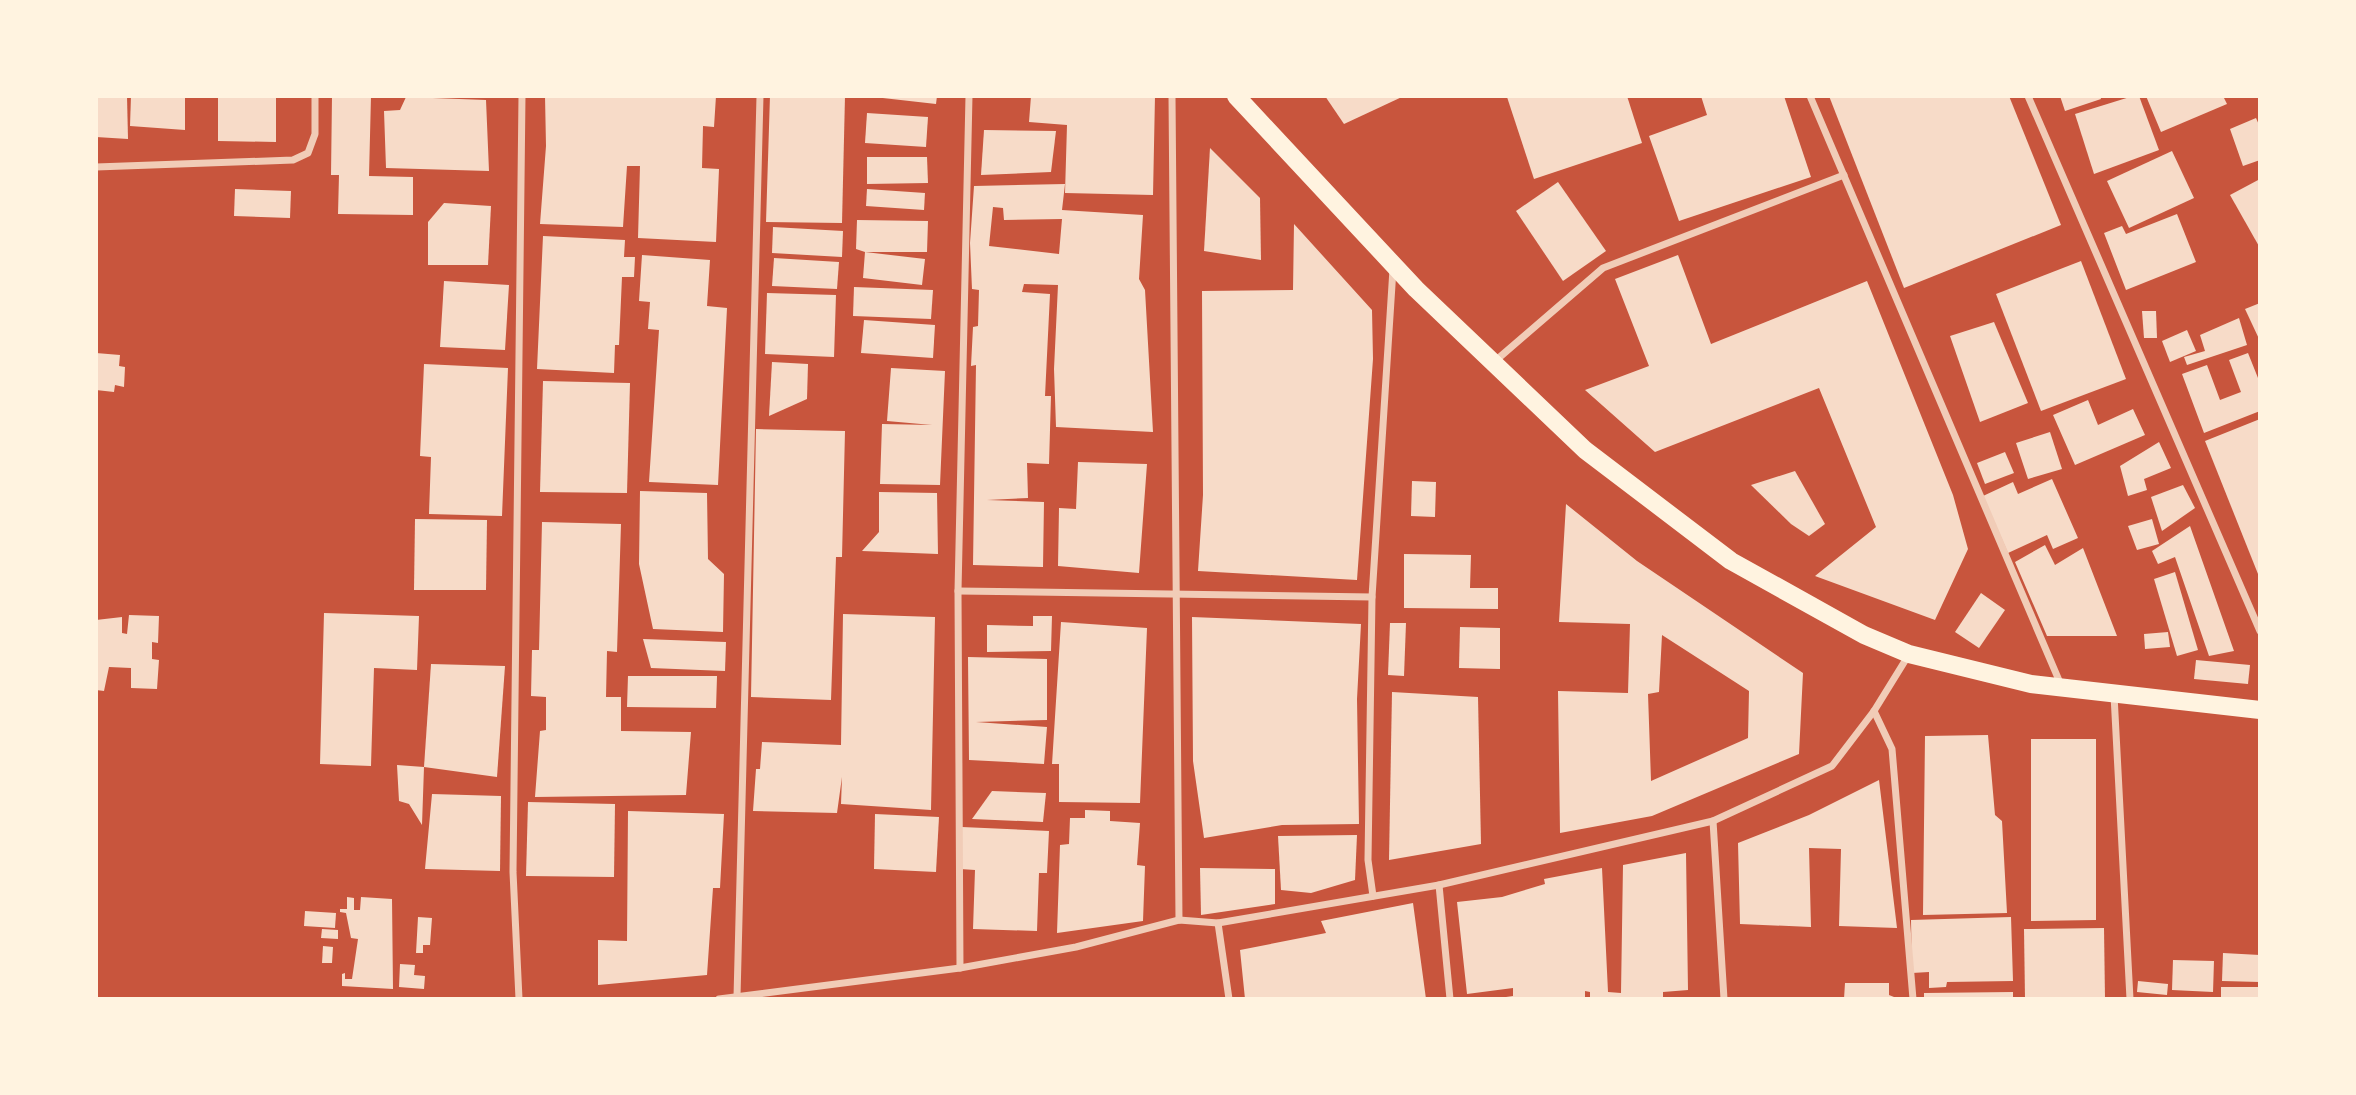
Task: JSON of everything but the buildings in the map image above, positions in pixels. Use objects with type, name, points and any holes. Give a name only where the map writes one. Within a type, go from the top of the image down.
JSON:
[{"type":"main road","points":[[1236,96],[1394,265],[1585,450],[1731,561],[1864,635],[1909,654],[2031,684],[2260,710]]},
{"type":"street","points":[[96,167],[293,160],[308,153],[315,134],[315,96]]},
{"type":"street","points":[[519,999],[513,872],[523,96]]},
{"type":"street","points":[[737,997],[760,96]]},
{"type":"street","points":[[960,968],[958,591],[969,96]]},
{"type":"street","points":[[1172,96],[1179,920]]},
{"type":"street","points":[[1810,96],[2062,687]]},
{"type":"street","points":[[2028,96],[2260,631]]},
{"type":"street","points":[[1494,362],[1603,268],[1843,175]]},
{"type":"street","points":[[1373,896],[1367,860],[1372,597],[1394,265]]},
{"type":"street","points":[[958,591],[1372,597]]},
{"type":"street","points":[[719,999],[960,968],[1076,947],[1179,920],[1218,923],[1439,885],[1713,821],[1832,766],[1874,710],[1909,654]]},
{"type":"street","points":[[2114,693],[2130,999]]},
{"type":"street","points":[[1874,710],[1892,749],[1913,999]]},
{"type":"street","points":[[1713,821],[1724,999]]},
{"type":"street","points":[[1439,885],[1450,999]]},
{"type":"street","points":[[1218,923],[1229,999]]}]
